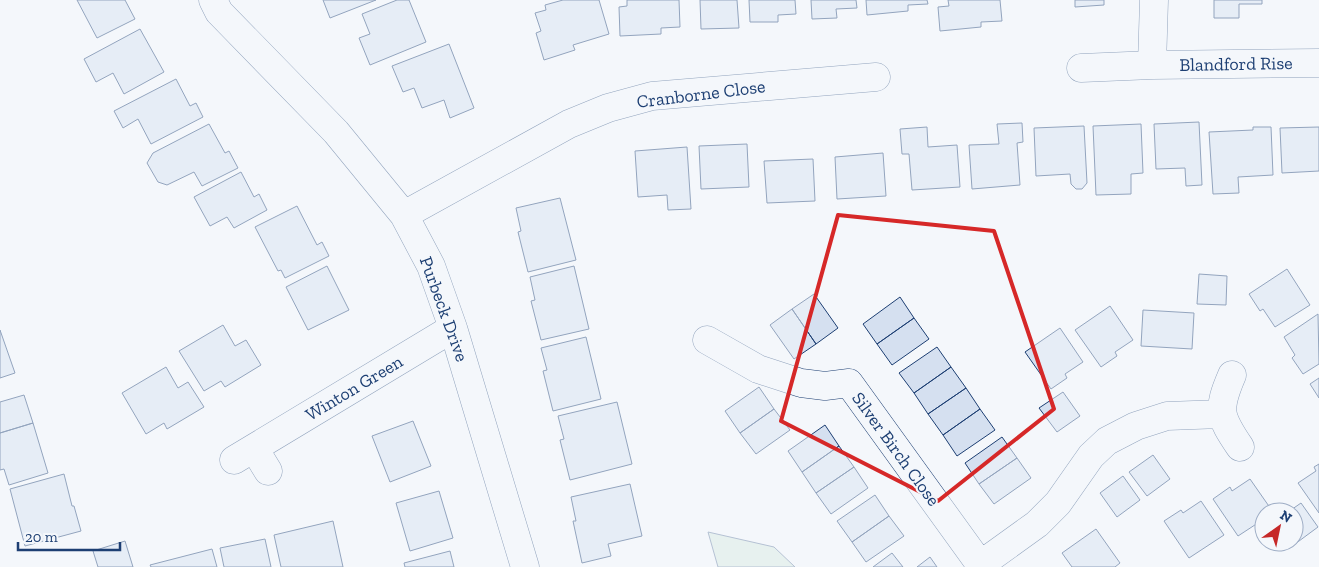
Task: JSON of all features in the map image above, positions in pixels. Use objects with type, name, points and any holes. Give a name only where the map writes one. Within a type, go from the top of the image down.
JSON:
[{"type":"street","name":"Purbeck Drive","points":[[213,0],[219,12],[336,132],[404,214],[432,266],[453,328],[525,567]]},
{"type":"street","points":[[1152,65],[1154,0]]},
{"type":"street","name":"Blandford Rise","points":[[1081,68],[1152,65],[1319,63]]},
{"type":"street","name":"Cranborne Close","points":[[404,214],[569,124],[608,108],[652,96],[876,77]]},
{"type":"street","name":"Winton Green","points":[[252,460],[453,328]]},
{"type":"street","name":"Silver Birch Close","points":[[707,340],[758,369],[801,383],[825,386],[849,383],[981,566],[1037,524],[1058,503],[1091,456],[1107,441],[1136,426],[1167,416],[1221,414]]},
{"type":"street","points":[[1232,375],[1224,394],[1221,414],[1229,431],[1240,447]]},
{"type":"highlighted area","points":[[838,215],[994,231],[1054,409],[938,501],[781,421]]},
{"type":"shaded area","points":[[708,532],[774,547],[795,567],[718,567]]},
{"type":"building","points":[[77,0],[125,0],[135,19],[97,38]]},
{"type":"building","points":[[323,0],[376,0],[330,18]]},
{"type":"building","points":[[397,0],[409,0],[426,42],[370,65],[359,38],[370,34],[362,14]]},
{"type":"building","points":[[563,0],[599,0],[609,34],[573,45],[575,50],[544,60],[536,33],[541,31],[535,13],[546,10],[545,5]]},
{"type":"building","points":[[627,0],[679,0],[680,27],[661,28],[661,34],[620,36],[619,7],[627,6]]},
{"type":"building","points":[[700,0],[737,0],[739,28],[701,29]]},
{"type":"building","points":[[749,0],[795,0],[796,14],[778,15],[778,22],[750,22]]},
{"type":"building","points":[[811,0],[856,0],[857,8],[836,9],[837,18],[812,19]]},
{"type":"building","points":[[866,0],[927,0],[928,4],[908,5],[908,11],[867,15]]},
{"type":"building","points":[[948,0],[1000,0],[1002,21],[981,22],[981,27],[940,31],[938,7],[949,6]]},
{"type":"building","points":[[1075,0],[1104,0],[1104,5],[1075,7]]},
{"type":"building","points":[[1214,0],[1262,0],[1262,4],[1239,4],[1239,18],[1214,18]]},
{"type":"building","points":[[140,29],[164,72],[124,94],[113,73],[96,82],[84,59]]},
{"type":"building","points":[[449,44],[474,108],[450,118],[444,100],[422,108],[414,88],[403,92],[392,66]]},
{"type":"building","points":[[176,79],[190,106],[196,103],[203,117],[151,144],[138,119],[123,128],[114,111]]},
{"type":"building","points":[[1199,122],[1202,185],[1186,186],[1185,168],[1156,169],[1154,124]]},
{"type":"building","points":[[1022,123],[1023,142],[1017,143],[1020,185],[972,189],[969,145],[999,144],[997,124]]},
{"type":"building","points":[[209,124],[225,153],[229,151],[238,168],[202,186],[194,172],[167,185],[158,182],[147,163],[153,153]]},
{"type":"building","points":[[1141,124],[1143,173],[1131,174],[1131,194],[1096,195],[1093,126]]},
{"type":"building","points":[[1084,126],[1087,183],[1082,189],[1076,189],[1071,184],[1070,174],[1036,176],[1034,128]]},
{"type":"building","points":[[927,127],[928,147],[957,145],[960,187],[912,190],[909,154],[902,154],[900,129]]},
{"type":"building","points":[[1253,127],[1271,127],[1273,175],[1238,177],[1239,193],[1213,194],[1209,132],[1253,130]]},
{"type":"building","points":[[1319,127],[1319,171],[1282,173],[1280,128]]},
{"type":"building","points":[[747,144],[749,187],[701,189],[699,146]]},
{"type":"building","points":[[687,147],[691,209],[668,210],[667,195],[638,197],[635,151]]},
{"type":"building","points":[[883,153],[886,196],[837,199],[835,157]]},
{"type":"building","points":[[813,159],[815,201],[767,203],[764,161]]},
{"type":"building","points":[[241,172],[254,197],[259,194],[267,210],[234,228],[227,217],[210,226],[194,197]]},
{"type":"building","points":[[560,198],[576,260],[528,272],[518,232],[521,231],[516,208]]},
{"type":"building","points":[[297,206],[317,245],[322,242],[329,256],[285,278],[281,270],[278,271],[255,227]]},
{"type":"building","points":[[327,266],[349,310],[308,330],[286,287]]},
{"type":"building","points":[[574,266],[589,329],[541,340],[531,301],[535,300],[530,277]]},
{"type":"building","points":[[1287,269],[1310,305],[1275,327],[1263,309],[1260,311],[1249,294]]},
{"type":"building","points":[[1199,274],[1227,276],[1226,305],[1197,304]]},
{"type":"building","points":[[814,294],[838,328],[816,344],[792,309]]},
{"type":"building","points":[[900,297],[914,318],[877,344],[863,324]]},
{"type":"building","points":[[1110,306],[1133,340],[1115,352],[1117,356],[1101,367],[1075,330]]},
{"type":"building","points":[[792,309],[816,344],[794,359],[770,325]]},
{"type":"building","points":[[1143,310],[1194,313],[1192,349],[1141,346]]},
{"type":"building","points":[[1318,314],[1319,364],[1303,374],[1292,358],[1295,355],[1284,337]]},
{"type":"building","points":[[914,318],[929,339],[892,365],[877,344]]},
{"type":"building","points":[[223,325],[235,346],[246,340],[261,365],[225,387],[221,381],[204,391],[179,351]]},
{"type":"building","points":[[1060,328],[1083,362],[1065,374],[1067,378],[1051,389],[1025,352]]},
{"type":"building","points":[[0,330],[15,373],[0,378]]},
{"type":"building","points":[[586,337],[601,399],[553,411],[543,371],[547,370],[541,348]]},
{"type":"building","points":[[937,347],[951,367],[914,393],[899,373]]},
{"type":"building","points":[[166,367],[178,388],[188,382],[204,407],[167,429],[164,423],[146,434],[122,393]]},
{"type":"building","points":[[951,367],[966,388],[928,414],[914,393]]},
{"type":"building","points":[[1319,378],[1319,398],[1310,384]]},
{"type":"building","points":[[759,387],[774,409],[740,433],[725,411]]},
{"type":"building","points":[[966,388],[980,409],[943,435],[928,414]]},
{"type":"building","points":[[1063,392],[1080,416],[1057,432],[1039,408]]},
{"type":"building","points":[[24,395],[33,423],[0,433],[0,402]]},
{"type":"building","points":[[617,402],[632,464],[570,480],[560,440],[564,439],[558,416]]},
{"type":"building","points":[[774,409],[790,430],[756,454],[740,433]]},
{"type":"building","points":[[980,409],[995,430],[957,456],[943,435]]},
{"type":"building","points":[[413,421],[431,466],[390,482],[372,436]]},
{"type":"building","points":[[33,423],[48,473],[9,485],[4,469],[0,470],[0,433]]},
{"type":"building","points":[[825,425],[839,446],[802,472],[788,451]]},
{"type":"building","points":[[1002,437],[1017,458],[979,484],[965,463]]},
{"type":"building","points":[[839,446],[854,467],[816,493],[802,472]]},
{"type":"building","points":[[1153,455],[1170,479],[1147,496],[1129,472]]},
{"type":"building","points":[[1017,458],[1031,478],[994,504],[979,484]]},
{"type":"building","points":[[1319,464],[1319,513],[1298,483],[1316,471],[1314,467]]},
{"type":"building","points":[[854,467],[868,488],[831,514],[816,493]]},
{"type":"building","points":[[64,474],[81,531],[25,546],[10,489]]},
{"type":"building","points":[[1123,476],[1140,500],[1117,517],[1100,493]]},
{"type":"building","points":[[1250,479],[1266,502],[1254,502],[1254,526],[1238,536],[1213,499],[1230,487],[1232,491]]},
{"type":"building","points":[[630,484],[642,536],[608,544],[611,556],[582,563],[573,521],[576,521],[571,497]]},
{"type":"building","points":[[439,491],[453,538],[410,551],[396,503]]},
{"type":"building","points":[[875,495],[889,516],[852,542],[837,521]]},
{"type":"building","points":[[1201,501],[1224,535],[1189,558],[1164,521],[1181,510],[1183,513]]},
{"type":"building","points":[[1304,507],[1318,527],[1304,537]]},
{"type":"building","points":[[889,516],[904,536],[866,562],[852,542]]},
{"type":"building","points":[[333,521],[343,567],[281,567],[274,535]]},
{"type":"building","points":[[1096,529],[1120,563],[1115,567],[1072,567],[1062,553]]},
{"type":"building","points":[[265,539],[271,567],[224,567],[220,548]]},
{"type":"building","points":[[125,541],[133,567],[98,567],[93,551]]},
{"type":"building","points":[[212,549],[217,567],[151,567],[150,565]]},
{"type":"building","points":[[450,551],[454,567],[405,567],[404,563]]},
{"type":"building","points":[[892,553],[903,567],[873,567]]},
{"type":"building","points":[[930,557],[937,567],[917,567]]}]
